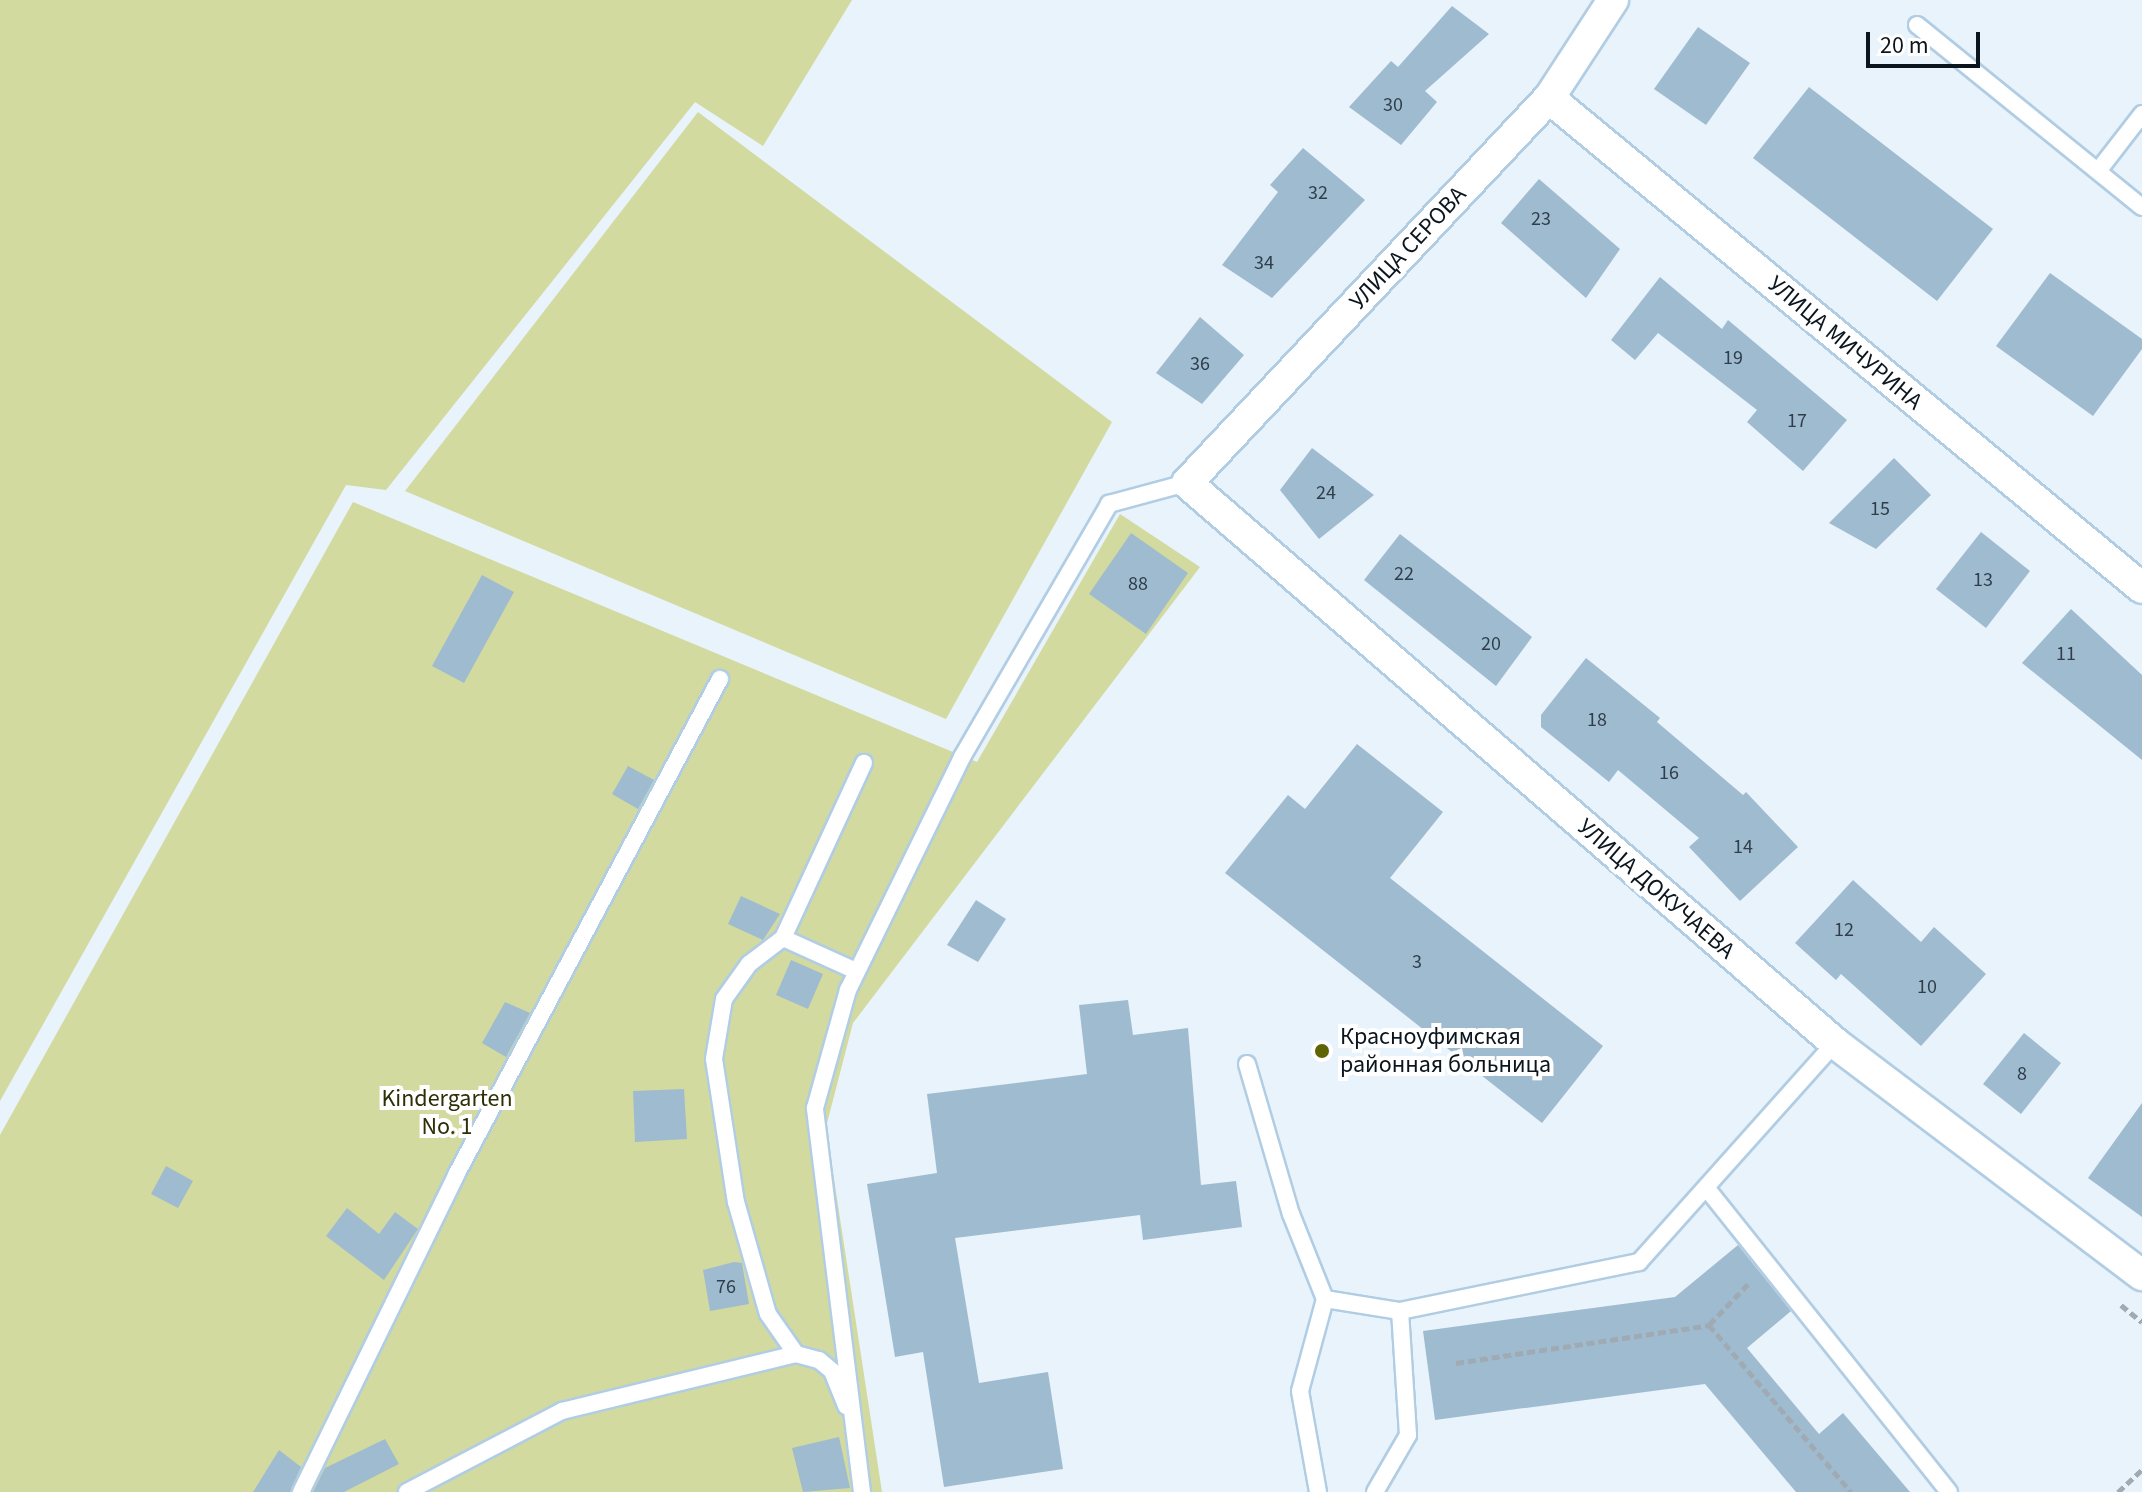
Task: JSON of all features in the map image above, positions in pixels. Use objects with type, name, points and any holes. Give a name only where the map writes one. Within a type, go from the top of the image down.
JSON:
[{"type":"street","name":"УЛИЦА СЕРОВА","points":[[1187,483],[1549,98],[1613,0]]},
{"type":"street","name":"УЛИЦА МИЧУРИНА","points":[[1549,98],[2142,588]]},
{"type":"street","name":"УЛИЦА ДОКУЧАЕВА","points":[[1187,483],[1835,1043],[2142,1275]]},
{"type":"lane","points":[[1917,25],[2142,207]]},
{"type":"lane","points":[[2098,171],[2142,114]]},
{"type":"lane","points":[[862,1492],[815,1108],[856,971],[962,757],[1109,504],[1187,483]]},
{"type":"lane","points":[[301,1492],[456,1175],[720,679]]},
{"type":"lane","points":[[796,1354],[768,1314],[736,1202],[714,1059],[724,999],[749,964],[783,938],[864,763]]},
{"type":"lane","points":[[783,938],[856,971]]},
{"type":"lane","points":[[1325,1299],[1400,1311],[1639,1262],[1708,1190],[1835,1043]]},
{"type":"lane","points":[[1247,1064],[1291,1214],[1325,1299],[1300,1391],[1318,1492]]},
{"type":"lane","points":[[1708,1190],[1949,1492]]},
{"type":"lane","points":[[1375,1492],[1408,1435],[1400,1311]]},
{"type":"lane","points":[[407,1492],[562,1411],[796,1354],[819,1360],[832,1371],[855,1430]]},
{"type":"path","points":[[1456,1363],[1709,1325],[1753,1280]]},
{"type":"path","points":[[1709,1325],[1851,1492]]},
{"type":"path","points":[[2118,1492],[2142,1470]]},
{"type":"green space","points":[[0,0],[852,0],[763,146],[695,102],[386,490],[346,485],[0,1101]]},
{"type":"green space","points":[[698,112],[1112,422],[946,719],[405,491]]},
{"type":"green space","name":"Kindergarten No. 1","points":[[353,502],[977,762],[1120,514],[1200,567],[853,1023],[826,1127],[882,1492],[0,1492],[0,1135]]},
{"type":"building","points":[[1452,6],[1489,34],[1425,91],[1437,102],[1401,145],[1349,107],[1391,61],[1398,67]]},
{"type":"building","points":[[1698,27],[1750,63],[1706,125],[1654,89]]},
{"type":"building","points":[[1809,87],[1993,229],[1937,301],[1753,158]]},
{"type":"building","points":[[1303,148],[1365,200],[1272,298],[1222,265],[1278,192],[1270,185]]},
{"type":"building","points":[[1539,179],[1620,249],[1586,298],[1501,223]]},
{"type":"building","points":[[2050,273],[2142,339],[2142,349],[2093,416],[1996,346]]},
{"type":"building","points":[[1660,277],[1722,329],[1728,320],[1847,420],[1803,471],[1747,422],[1757,410],[1658,333],[1635,360],[1611,340]]},
{"type":"building","points":[[1200,317],[1244,355],[1202,404],[1156,373]]},
{"type":"building","points":[[1312,448],[1374,495],[1319,539],[1280,490]]},
{"type":"building","points":[[1894,458],[1931,495],[1876,549],[1829,523]]},
{"type":"building","points":[[1981,532],[2030,571],[1986,628],[1936,589]]},
{"type":"building","points":[[1131,533],[1188,573],[1146,634],[1089,594]]},
{"type":"building","points":[[1400,534],[1532,637],[1496,686],[1364,580]]},
{"type":"building","points":[[482,575],[514,592],[464,683],[432,666]]},
{"type":"building","points":[[2071,609],[2142,675],[2142,760],[2022,663]]},
{"type":"building","points":[[1586,658],[1660,718],[1657,722],[1743,795],[1746,792],[1798,847],[1740,901],[1689,847],[1699,838],[1618,770],[1609,782],[1541,727],[1541,715]]},
{"type":"building","points":[[1357,744],[1443,812],[1390,878],[1603,1046],[1542,1123],[1225,873],[1288,795],[1305,809]]},
{"type":"building","points":[[628,766],[654,780],[638,809],[612,794]]},
{"type":"building","points":[[1853,880],[1921,942],[1934,927],[1986,974],[1921,1046],[1841,974],[1836,980],[1795,943]]},
{"type":"building","points":[[741,896],[780,914],[763,940],[728,924]]},
{"type":"building","points":[[976,900],[1006,919],[978,962],[947,945]]},
{"type":"building","points":[[791,960],[823,974],[808,1009],[776,995]]},
{"type":"building","points":[[1128,1000],[1133,1035],[1188,1028],[1201,1185],[1236,1181],[1242,1227],[1143,1240],[1140,1215],[955,1238],[979,1383],[1048,1372],[1063,1469],[944,1487],[923,1352],[895,1357],[867,1184],[937,1173],[927,1094],[1087,1074],[1079,1005]]},
{"type":"building","points":[[505,1002],[530,1013],[506,1057],[482,1043]]},
{"type":"building","points":[[2024,1033],[2061,1063],[2021,1114],[1983,1084]]},
{"type":"building","points":[[684,1089],[687,1139],[635,1142],[633,1091]]},
{"type":"building","points":[[2142,1103],[2142,1217],[2088,1178]]},
{"type":"building","points":[[166,1166],[193,1181],[178,1208],[151,1194]]},
{"type":"building","points":[[347,1208],[379,1234],[395,1212],[418,1229],[384,1280],[326,1236]]},
{"type":"building","points":[[1738,1245],[1791,1311],[1747,1348],[1819,1434],[1843,1413],[1910,1492],[1796,1492],[1705,1384],[1435,1420],[1423,1331],[1675,1297]]},
{"type":"building","points":[[742,1263],[749,1304],[710,1311],[703,1270]]},
{"type":"building","points":[[839,1437],[850,1488],[803,1492],[792,1448]]},
{"type":"building","points":[[385,1439],[399,1464],[344,1492],[313,1492],[325,1468]]},
{"type":"building","points":[[279,1450],[301,1467],[290,1492],[253,1492]]},
{"type":"place","name":"Красноуфимская районная больница","points":[[1322,1051]]}]
